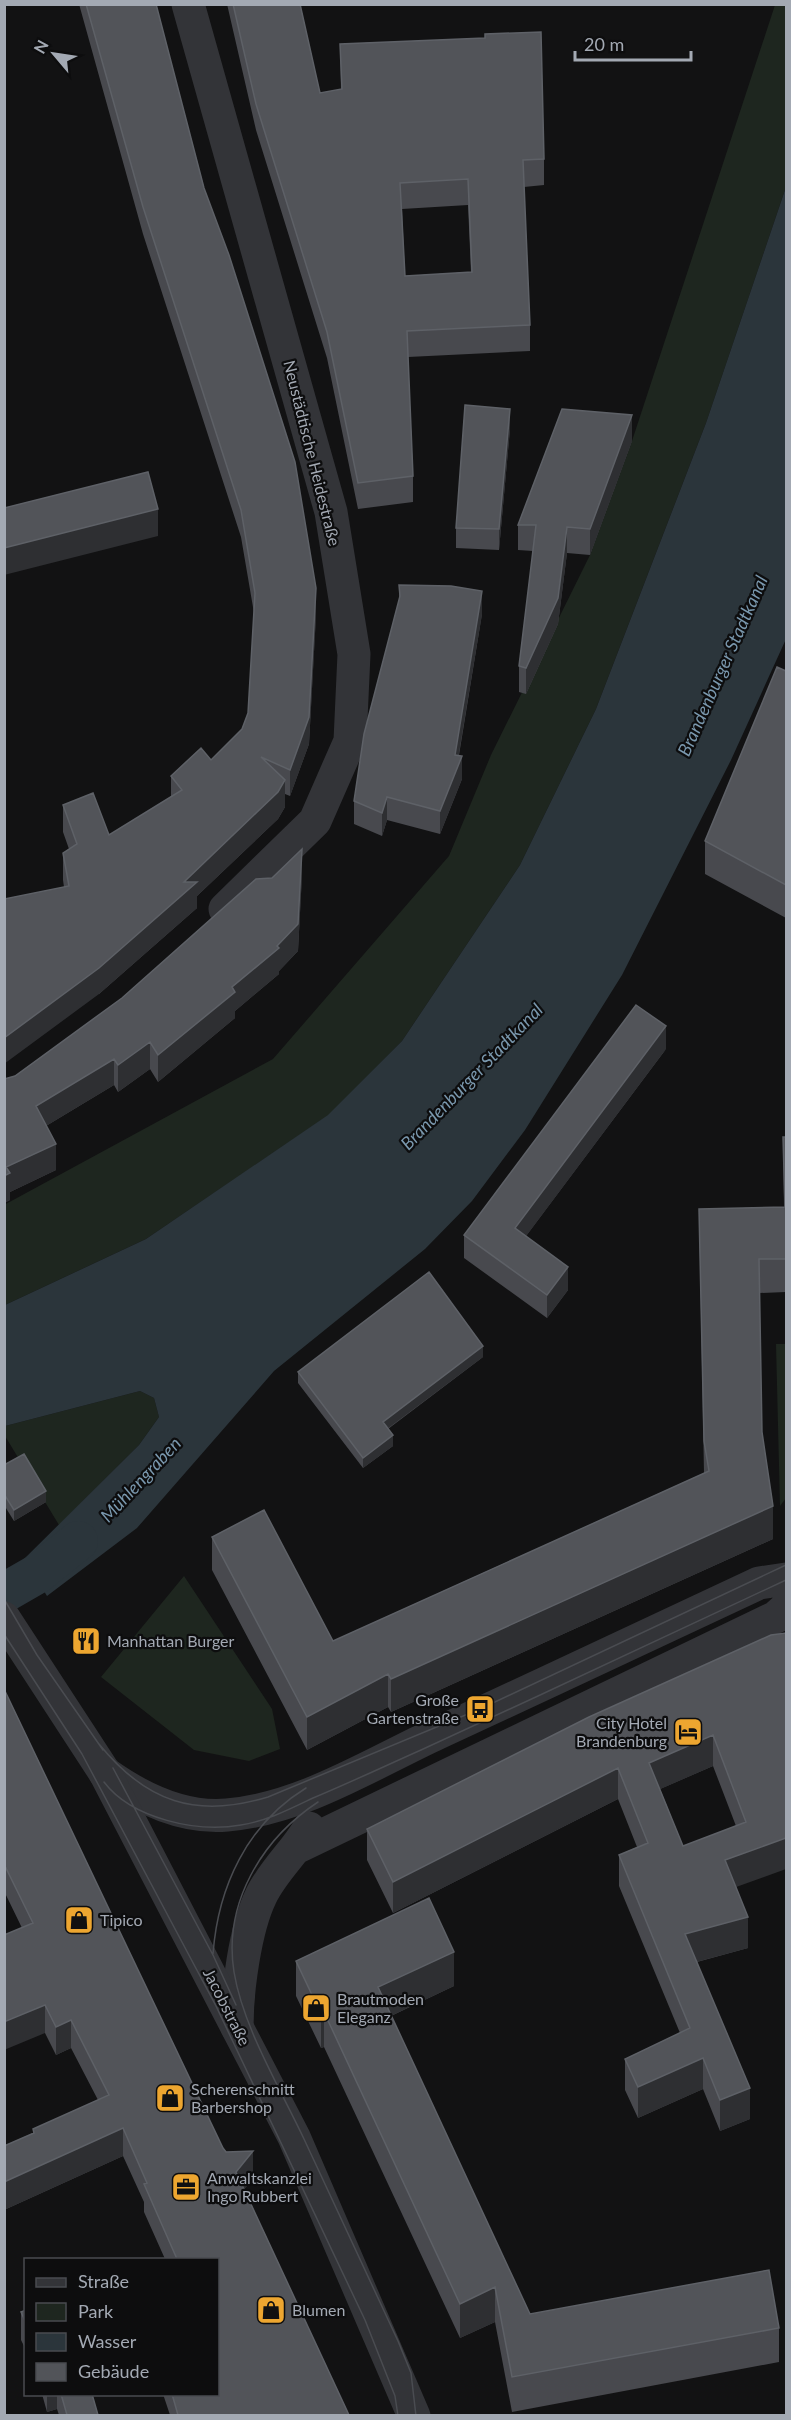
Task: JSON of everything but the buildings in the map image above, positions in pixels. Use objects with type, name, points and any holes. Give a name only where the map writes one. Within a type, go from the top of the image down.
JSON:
[{"type":"street","name":"Neustädtische Heidestraße","points":[[188,4],[331,512],[354,654],[350,741],[315,821],[204,927]]},
{"type":"street","points":[[105,1773],[122,1785],[169,1808],[187,1813],[224,1815],[260,1810],[338,1781],[759,1583],[786,1580]]},
{"type":"street","points":[[298,1847],[776,1617],[786,1608]]},
{"type":"street","name":"Jacobstraße","points":[[5,1620],[105,1773],[294,2137],[414,2415]]},
{"type":"street","points":[[237,2027],[237,2008],[249,1935],[261,1897],[298,1847],[338,1781]]},
{"type":"green space","points":[[775,5],[786,5],[786,187],[706,423],[596,709],[520,865],[402,1041],[329,1115],[146,1239],[5,1305],[4,1205],[273,1059],[449,856],[491,755],[590,555],[632,441]]},
{"type":"green space","points":[[776,1344],[786,1344],[786,1498],[780,1506]]},
{"type":"green space","points":[[140,1391],[154,1398],[159,1417],[139,1445],[59,1525],[5,1436],[5,1426]]},
{"type":"green space","points":[[184,1576],[272,1709],[280,1749],[249,1761],[194,1750],[101,1677]]},
{"type":"water","name":"Brandenburger Stadtkanal","points":[[786,187],[786,639],[731,760],[622,975],[525,1130],[472,1201],[425,1249],[274,1371],[137,1528],[47,1596],[24,1559],[139,1445],[159,1417],[154,1398],[140,1391],[5,1426],[5,1305],[146,1239],[328,1115],[402,1041],[520,865],[596,709],[706,423]]},
{"type":"waterway","name":"Mühlengraben","points":[[4,1593],[37,1574],[78,1541]]},
{"type":"tram line","points":[[99,1744],[135,1780],[174,1801],[218,1806],[268,1797],[480,1709],[786,1565]]},
{"type":"tram line","points":[[104,1782],[116,1795],[148,1814],[186,1825],[224,1827],[260,1821],[421,1750],[786,1580]]},
{"type":"tram line","points":[[4,1599],[37,1655],[103,1750]]},
{"type":"tram line","points":[[4,1634],[82,1754],[216,2006],[365,2320],[395,2396],[398,2416]]},
{"type":"tram line","points":[[113,1768],[213,1955],[236,2005]]},
{"type":"tram line","points":[[213,1954],[221,1905],[239,1859],[267,1820],[306,1788]]},
{"type":"tram line","points":[[318,1802],[280,1834],[251,1875],[241,1898],[235,1922],[232,1946],[234,1972],[245,2014],[254,2036],[398,2341],[411,2373],[416,2416]]},
{"type":"place","name":"Manhattan Burger","points":[[86,1641]]},
{"type":"place","name":"Große Gartenstraße","points":[[480,1709]]},
{"type":"place","name":"City Hotel Brandenburg","points":[[688,1732]]},
{"type":"place","name":"Tipico","points":[[79,1920]]},
{"type":"place","name":"Brautmoden Eleganz","points":[[316,2008]]},
{"type":"place","name":"Scherenschnitt Barbershop","points":[[170,2098]]},
{"type":"place","name":"Anwaltskanzlei Ingo Rubbert","points":[[186,2187]]},
{"type":"place","name":"Blumen","points":[[271,2310]]}]
